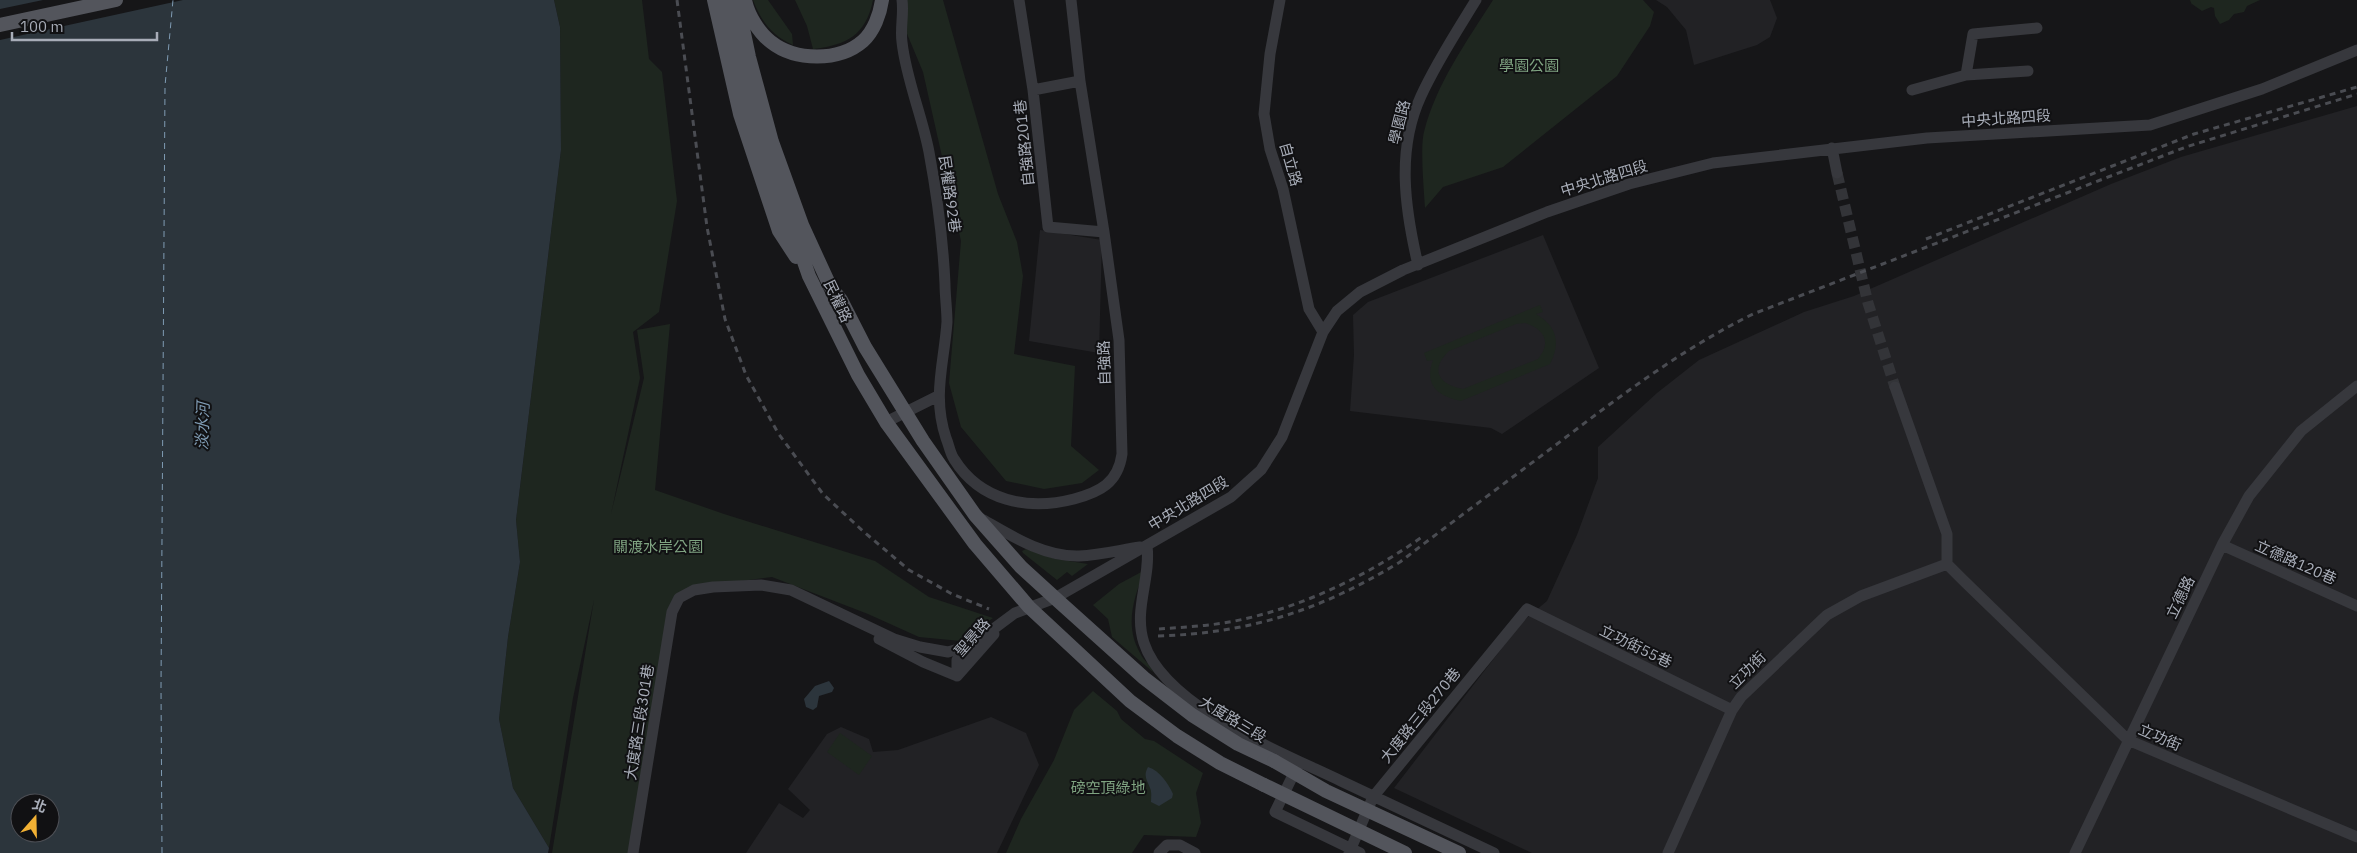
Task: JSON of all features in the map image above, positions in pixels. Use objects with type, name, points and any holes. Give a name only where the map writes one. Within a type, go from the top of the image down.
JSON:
[{"type":"main road","points":[[0,25],[116,0]]},
{"type":"main road","points":[[714,0],[740,114],[779,231],[809,276]]},
{"type":"main road","name":"民權路","points":[[724,0],[802,225],[830,286],[841,300],[865,347],[904,412],[975,515],[1021,567]]},
{"type":"main road","name":"民權路","points":[[737,0],[743,59],[753,116],[809,276],[823,306],[858,375],[886,422],[937,493],[1002,577],[1029,607]]},
{"type":"main road","points":[[745,0],[754,22],[772,43],[790,51],[814,57],[839,54],[863,41],[880,16],[882,0]]},
{"type":"main road","name":"大度路三段","points":[[1021,567],[1144,678],[1192,715],[1238,744],[1274,761],[1326,791],[1459,853]]},
{"type":"main road","points":[[1029,607],[1130,701],[1177,736],[1220,763],[1405,853]]},
{"type":"street","name":"民權路92巷","points":[[902,0],[902,41],[929,152],[943,252],[947,321],[938,396]]},
{"type":"street","name":"自強路201巷","points":[[1019,0],[1033,90],[1048,227],[1104,232]]},
{"type":"street","name":"自強路","points":[[938,396],[944,431],[953,458],[968,478],[980,488],[1019,504],[1040,505],[1089,495],[1109,484],[1121,462],[1122,426],[1119,340],[1080,81],[1071,0]]},
{"type":"street","name":"自立路","points":[[1280,0],[1270,54],[1264,114],[1270,149],[1283,189],[1309,309],[1323,332]]},
{"type":"street","name":"學園路","points":[[1418,265],[1407,212],[1406,145],[1420,97],[1476,0]]},
{"type":"street","points":[[1966,76],[1973,34],[2037,28]]},
{"type":"street","name":"中央北路四段","points":[[1008,617],[1055,598],[1231,497],[1260,470],[1282,438],[1323,332],[1337,311],[1360,292],[1385,278],[1547,212],[1629,184],[1713,163],[1832,148],[2002,132],[2150,124],[2262,89],[2357,50]]},
{"type":"street","points":[[1912,90],[1966,76],[2028,71]]},
{"type":"street","points":[[1033,90],[1080,81]]},
{"type":"street","points":[[1832,148],[1836,173]]},
{"type":"street","name":"立德路","points":[[2075,853],[2222,545],[2248,496],[2302,431],[2357,386]]},
{"type":"street","points":[[1895,387],[1946,534],[1947,564]]},
{"type":"street","points":[[886,422],[938,396]]},
{"type":"street","points":[[975,515],[1021,541],[1066,554],[1078,556],[1147,546]]},
{"type":"street","name":"立德路120巷","points":[[2222,545],[2357,606]]},
{"type":"street","name":"大度路三段","points":[[1147,546],[1149,563],[1140,602],[1143,641],[1148,654],[1184,695],[1217,718],[1300,762],[1494,853]]},
{"type":"street","name":"立功街","points":[[1668,853],[1732,710],[1741,697],[1827,615],[1861,596],[1947,564],[2128,740],[2357,837]]},
{"type":"street","name":"大度路三段301巷","points":[[633,853],[672,612],[679,598],[685,593],[713,586],[761,585],[791,590],[856,622]]},
{"type":"street","name":"立功街55巷","points":[[1527,608],[1732,710]]},
{"type":"street","name":"大度路三段270巷","points":[[1353,851],[1373,797],[1527,608]]},
{"type":"street","points":[[856,622],[889,646],[957,676],[957,660],[1008,617]]},
{"type":"street","name":"聖景路","points":[[957,676],[1008,617]]},
{"type":"street","points":[[856,622],[894,639],[939,652],[965,647],[980,639]]},
{"type":"street","points":[[1300,762],[1276,812],[1353,851]]},
{"type":"street","points":[[1159,853],[1167,845],[1176,845],[1195,853]]},
{"type":"shaded area","points":[[1656,0],[1770,0],[1777,18],[1770,37],[1757,45],[1694,65],[1686,30],[1667,7]]},
{"type":"shaded area","points":[[2357,106],[2357,853],[1532,853],[1394,788],[1522,622],[1547,601],[1577,535],[1598,478],[1598,447],[1657,393],[1699,360],[1804,312],[1854,296],[2111,184],[2181,157]]},
{"type":"shaded area","points":[[1040,230],[1102,240],[1099,353],[1029,341]]},
{"type":"shaded area","points":[[1543,235],[1599,368],[1502,434],[1491,428],[1350,411],[1354,355],[1353,315],[1368,302]]},
{"type":"shaded area","points":[[991,717],[1026,733],[1039,765],[997,853],[746,853],[779,803],[803,818],[810,810],[788,789],[827,734],[841,727],[869,739],[873,752],[898,750]]},
{"type":"green space","name":"關渡水岸公園","points":[[554,0],[642,0],[649,59],[662,72],[677,201],[659,312],[633,332],[640,378],[611,514],[644,378],[637,330],[670,324],[655,490],[724,514],[875,561],[929,597],[993,618],[961,641],[919,637],[868,614],[772,577],[690,588],[674,598],[633,853],[552,853],[594,600],[573,698],[549,848],[513,788],[499,719],[508,637],[520,562],[516,520],[561,150],[560,27]]},
{"type":"green space","points":[[753,0],[768,0],[792,34],[793,45],[779,37],[768,27]]},
{"type":"green space","points":[[795,0],[873,0],[865,22],[853,36],[836,45],[813,49],[807,26]]},
{"type":"green space","points":[[907,0],[943,0],[998,194],[1017,242],[1023,276],[1014,354],[1075,366],[1071,446],[1099,470],[1082,483],[1044,489],[1006,481],[961,427],[949,383],[961,241],[923,72],[905,29]]},
{"type":"green space","name":"學園公園","points":[[1493,0],[1643,0],[1654,12],[1650,26],[1617,76],[1503,167],[1443,187],[1425,208],[1422,148],[1429,114],[1453,63]]},
{"type":"green space","points":[[2190,0],[2260,0],[2247,6],[2244,12],[2234,14],[2229,20],[2220,24],[2215,16],[2214,8],[2211,7],[2202,11],[2192,5]]},
{"type":"green space","points":[[1540,305],[1543,312],[1536,314],[1549,324],[1553,330],[1556,342],[1550,364],[1461,401],[1445,396],[1435,388],[1430,376],[1433,360],[1427,361],[1424,353]],"holes":[[[1525,323],[1541,333],[1545,342],[1545,347],[1538,359],[1463,389],[1448,384],[1440,376],[1439,364],[1449,351],[1516,324]]]},
{"type":"green space","points":[[1026,549],[1056,559],[1088,564],[1072,576],[1067,572],[1057,580],[1023,553],[1022,551]]},
{"type":"green space","points":[[1145,570],[1134,601],[1132,632],[1141,656],[1153,672],[1112,637],[1108,619],[1093,605],[1119,584]]},
{"type":"green space","name":"磅空頂綠地","points":[[1093,691],[1117,711],[1121,719],[1145,739],[1154,741],[1203,773],[1196,793],[1201,823],[1196,837],[1144,835],[1132,853],[1006,853],[1021,819],[1054,760],[1074,710]]},
{"type":"green space","points":[[840,733],[872,756],[859,775],[827,752]]},
{"type":"water","name":"淡水河","points":[[0,0],[554,0],[560,27],[561,150],[516,520],[520,562],[508,637],[499,719],[513,788],[549,848],[548,853],[0,853]]},
{"type":"water","points":[[829,681],[834,688],[832,692],[819,696],[817,707],[813,710],[806,707],[804,699],[815,686]]},
{"type":"water","points":[[1148,767],[1156,771],[1163,778],[1173,794],[1172,798],[1159,806],[1151,802],[1151,791],[1146,775]]},
{"type":"pier","points":[[43,0],[183,0],[0,40],[0,9]]},
{"type":"ferry route","points":[[162,853],[161,687],[165,86],[173,0]]},
{"type":"tunnel","points":[[1837,173],[1868,303],[1895,387]]},
{"type":"railway","points":[[677,0],[707,227],[725,319],[746,375],[778,433],[823,494],[909,570],[952,594],[989,609]]},
{"type":"railway","points":[[1926,239],[2194,134],[2357,87]]},
{"type":"railway","points":[[1158,636],[1192,634],[1255,624],[1313,606],[1371,579],[1400,562],[1652,374],[1701,342],[1753,314],[2186,147],[2357,94]]},
{"type":"railway","points":[[1159,629],[1226,623],[1285,608],[1333,589],[1378,565],[1422,537]]}]
